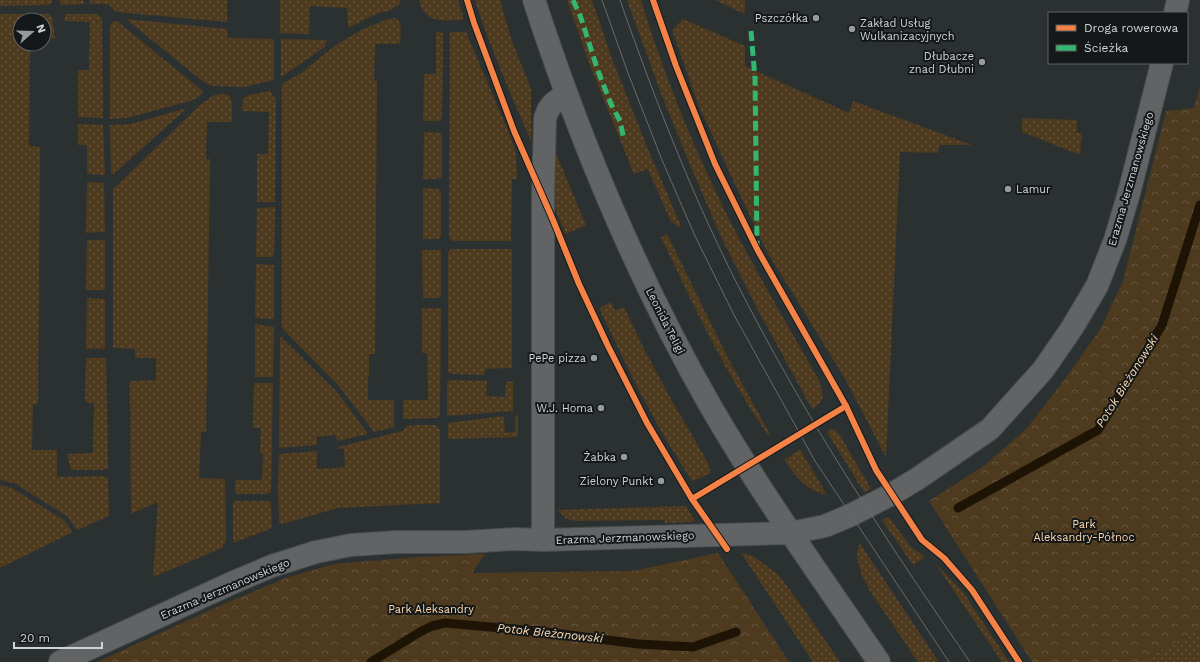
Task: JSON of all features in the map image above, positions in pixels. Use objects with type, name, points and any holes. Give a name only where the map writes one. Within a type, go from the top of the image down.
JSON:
[{"type":"street","name":"Leonida Teligi","points":[[534,0],[583,139],[635,261],[657,306],[712,408],[734,444],[791,532],[879,662]]},
{"type":"street","points":[[1175,12],[1178,0]]},
{"type":"street","name":"Erazma Jerzmanowskiego","points":[[60,662],[234,582],[272,566],[316,552],[351,545],[397,542],[466,542],[515,539],[543,540],[791,532],[825,526],[851,516],[892,494],[917,479],[990,429],[1043,370],[1072,328],[1093,292],[1115,240],[1129,193],[1162,64]]},
{"type":"street","points":[[543,540],[543,197],[545,119],[546,113],[553,102],[567,95]]},
{"type":"green space","points":[[0,0],[52,0],[52,2],[49,5],[0,6]]},
{"type":"green space","points":[[59,0],[82,0],[85,4],[61,5]]},
{"type":"green space","points":[[89,0],[227,0],[227,22],[116,12],[108,4],[91,4]]},
{"type":"green space","points":[[280,0],[401,0],[400,4],[391,10],[376,14],[348,28],[347,8],[310,6],[309,34],[280,33]]},
{"type":"green space","points":[[419,0],[458,0],[464,20],[442,20],[431,17],[426,14]]},
{"type":"green space","points":[[475,0],[500,0],[511,38],[531,89],[531,141],[494,54]]},
{"type":"green space","points":[[567,0],[592,0],[611,56],[681,226],[679,227],[671,222],[648,169],[634,174],[589,63]]},
{"type":"green space","points":[[627,0],[641,0],[677,102],[690,135],[720,201],[753,264],[820,382],[823,397],[820,403],[812,409],[759,312],[722,239],[659,88]]},
{"type":"green space","points":[[715,0],[745,0],[745,14]]},
{"type":"green space","points":[[0,14],[12,14],[12,52],[30,52],[29,146],[40,147],[38,404],[33,404],[32,450],[57,450],[57,477],[103,476],[108,478],[109,516],[77,530],[68,517],[16,484],[0,480]]},
{"type":"green space","points":[[66,14],[97,14],[102,18],[103,118],[78,117],[78,70],[89,70],[90,22],[64,21]]},
{"type":"green space","points":[[52,17],[55,38],[52,38]]},
{"type":"green space","points":[[395,18],[399,20],[401,28],[400,44],[375,44],[374,81],[377,81],[375,354],[369,354],[368,377],[368,400],[394,400],[394,426],[392,428],[374,432],[338,385],[282,328],[282,84],[301,73],[336,45],[363,29]]},
{"type":"green space","points":[[126,19],[227,29],[227,38],[274,39],[274,80],[244,87],[211,86],[201,80]]},
{"type":"green space","points":[[683,19],[745,46],[745,66],[849,113],[853,101],[972,145],[939,145],[938,153],[900,152],[886,457],[844,377],[766,250],[733,180],[698,104],[672,30]]},
{"type":"green space","points":[[113,21],[118,22],[204,92],[194,100],[127,118],[110,119],[110,28]]},
{"type":"green space","points":[[436,32],[441,32],[443,34],[442,119],[438,121],[423,121],[424,74],[436,74]]},
{"type":"green space","points":[[466,32],[516,152],[517,179],[512,179],[511,241],[452,241],[449,237],[450,33]]},
{"type":"green space","points":[[281,39],[327,40],[325,47],[281,77]]},
{"type":"green space","name":"Park Aleksandry-Północ","points":[[1200,85],[1200,629],[1140,662],[1032,662],[929,501],[985,465],[1027,428],[1065,379],[1101,328],[1123,281],[1166,111],[1194,108]]},
{"type":"green space","points":[[270,91],[276,100],[275,202],[257,202],[257,154],[268,154],[269,112],[242,111],[243,98],[249,95]]},
{"type":"green space","points":[[224,94],[230,96],[232,105],[232,122],[207,122],[206,159],[210,159],[206,432],[201,432],[199,478],[225,479],[226,541],[222,548],[153,577],[158,502],[131,514],[130,381],[156,380],[156,358],[135,358],[135,349],[113,348],[113,189],[200,105],[214,95]]},
{"type":"green space","points":[[187,108],[114,174],[111,174],[110,125],[131,124]]},
{"type":"green space","points":[[1022,118],[1077,120],[1077,133],[1082,133],[1080,155],[1022,132]]},
{"type":"green space","points":[[78,124],[103,125],[105,175],[87,174],[87,145],[78,145]]},
{"type":"green space","points":[[424,132],[442,133],[442,177],[438,179],[423,179]]},
{"type":"green space","points":[[555,151],[586,225],[566,234],[551,200]]},
{"type":"green space","points":[[87,182],[104,183],[105,232],[86,233]]},
{"type":"green space","points":[[423,188],[438,189],[441,193],[441,237],[438,239],[423,239]]},
{"type":"green space","points":[[275,207],[274,257],[256,257],[257,208]]},
{"type":"green space","points":[[667,234],[728,358],[770,434],[768,435],[752,411],[710,338],[661,237]]},
{"type":"green space","points":[[87,240],[105,240],[105,290],[86,290]]},
{"type":"green space","points":[[451,249],[512,249],[512,368],[485,369],[484,375],[452,374],[448,372],[448,252]]},
{"type":"green space","points":[[422,250],[441,250],[441,296],[438,298],[423,298]]},
{"type":"green space","points":[[256,264],[274,265],[274,319],[255,318]]},
{"type":"green space","points":[[87,298],[105,299],[105,349],[86,349]]},
{"type":"green space","points":[[611,302],[615,311],[624,307],[668,394],[708,463],[711,473],[692,481],[665,438],[636,385],[599,308]]},
{"type":"green space","points":[[422,308],[441,308],[440,415],[437,418],[403,419],[403,400],[428,400],[427,353],[422,353]]},
{"type":"green space","points":[[255,324],[274,327],[273,377],[255,377]]},
{"type":"green space","points":[[280,336],[337,392],[368,434],[338,441],[335,435],[317,437],[317,445],[279,448]]},
{"type":"green space","points":[[86,358],[106,358],[108,468],[103,470],[71,470],[67,454],[93,453],[94,403],[85,402]]},
{"type":"green space","points":[[451,380],[487,381],[486,396],[505,397],[506,382],[513,381],[513,411],[447,416],[447,382]]},
{"type":"green space","points":[[254,383],[273,383],[271,492],[267,494],[236,494],[235,480],[262,480],[263,454],[260,453],[261,428],[253,428]]},
{"type":"green space","points":[[518,415],[518,437],[448,439],[448,423],[504,416],[505,433],[515,432],[515,416]]},
{"type":"green space","points":[[436,425],[440,430],[440,503],[338,508],[282,524],[279,522],[279,454],[317,451],[317,469],[345,467],[344,449],[337,449],[338,447],[402,431],[407,426]]},
{"type":"green space","points":[[832,429],[840,435],[871,489],[864,492],[827,432]]},
{"type":"green space","points":[[800,449],[827,495],[813,490],[802,482],[784,460]]},
{"type":"green space","points":[[0,485],[12,488],[64,520],[73,532],[0,568]]},
{"type":"green space","points":[[235,501],[268,501],[271,503],[272,526],[270,529],[233,543],[233,505]]},
{"type":"green space","points":[[686,506],[695,521],[665,523],[664,520],[575,521],[565,518],[558,510]]},
{"type":"green space","points":[[889,517],[911,547],[925,557],[913,565],[882,520]]},
{"type":"green space","points":[[859,542],[939,662],[918,662],[870,591],[862,576],[857,558]]},
{"type":"green space","name":"Park Aleksandry","points":[[718,553],[789,662],[97,662],[226,603],[286,578],[334,564],[417,557],[485,554],[472,573],[633,571]]},
{"type":"green space","points":[[741,553],[753,556],[779,575],[840,662],[813,662]]},
{"type":"green space","points":[[935,563],[963,592],[1009,662],[1002,662]]},
{"type":"green space","points":[[1200,629],[1200,662],[1140,662]]},
{"type":"waterway","name":"Potok Bieżanowski","points":[[958,508],[1098,430],[1162,325],[1200,205]]},
{"type":"waterway","name":"Potok Bieżanowski","points":[[371,662],[420,632],[432,626],[445,623],[546,632],[638,644],[693,647],[736,632]]},
{"type":"tram line","points":[[602,0],[628,73],[662,160],[695,236],[734,315],[815,461],[949,662]]},
{"type":"tram line","points":[[620,0],[678,154],[728,266],[747,303],[789,381],[835,458],[892,547],[970,662]]},
{"type":"marked path","points":[[573,0],[581,18],[598,71],[611,104],[620,121],[624,140]]},
{"type":"marked path","points":[[751,31],[755,79],[757,245]]},
{"type":"cycle path","points":[[467,0],[514,131],[579,284],[608,346],[647,423],[692,499],[727,549]]},
{"type":"cycle path","points":[[653,0],[676,66],[715,164],[757,249],[846,406],[876,470],[922,540],[944,558],[972,590],[1019,662]]},
{"type":"cycle path","points":[[692,499],[846,406]]},
{"type":"place","name":"Pszczółka","points":[[816,18]]},
{"type":"place","name":"Zakład Usług Wulkanizacyjnych","points":[[852,29]]},
{"type":"place","name":"Dłubacze znad Dłubni","points":[[982,62]]},
{"type":"place","name":"Lamur","points":[[1008,189]]},
{"type":"place","name":"PePe pizza","points":[[594,358]]},
{"type":"place","name":"W.J. Homa","points":[[601,408]]},
{"type":"place","name":"Żabka","points":[[624,457]]},
{"type":"place","name":"Zielony Punkt","points":[[661,481]]}]
